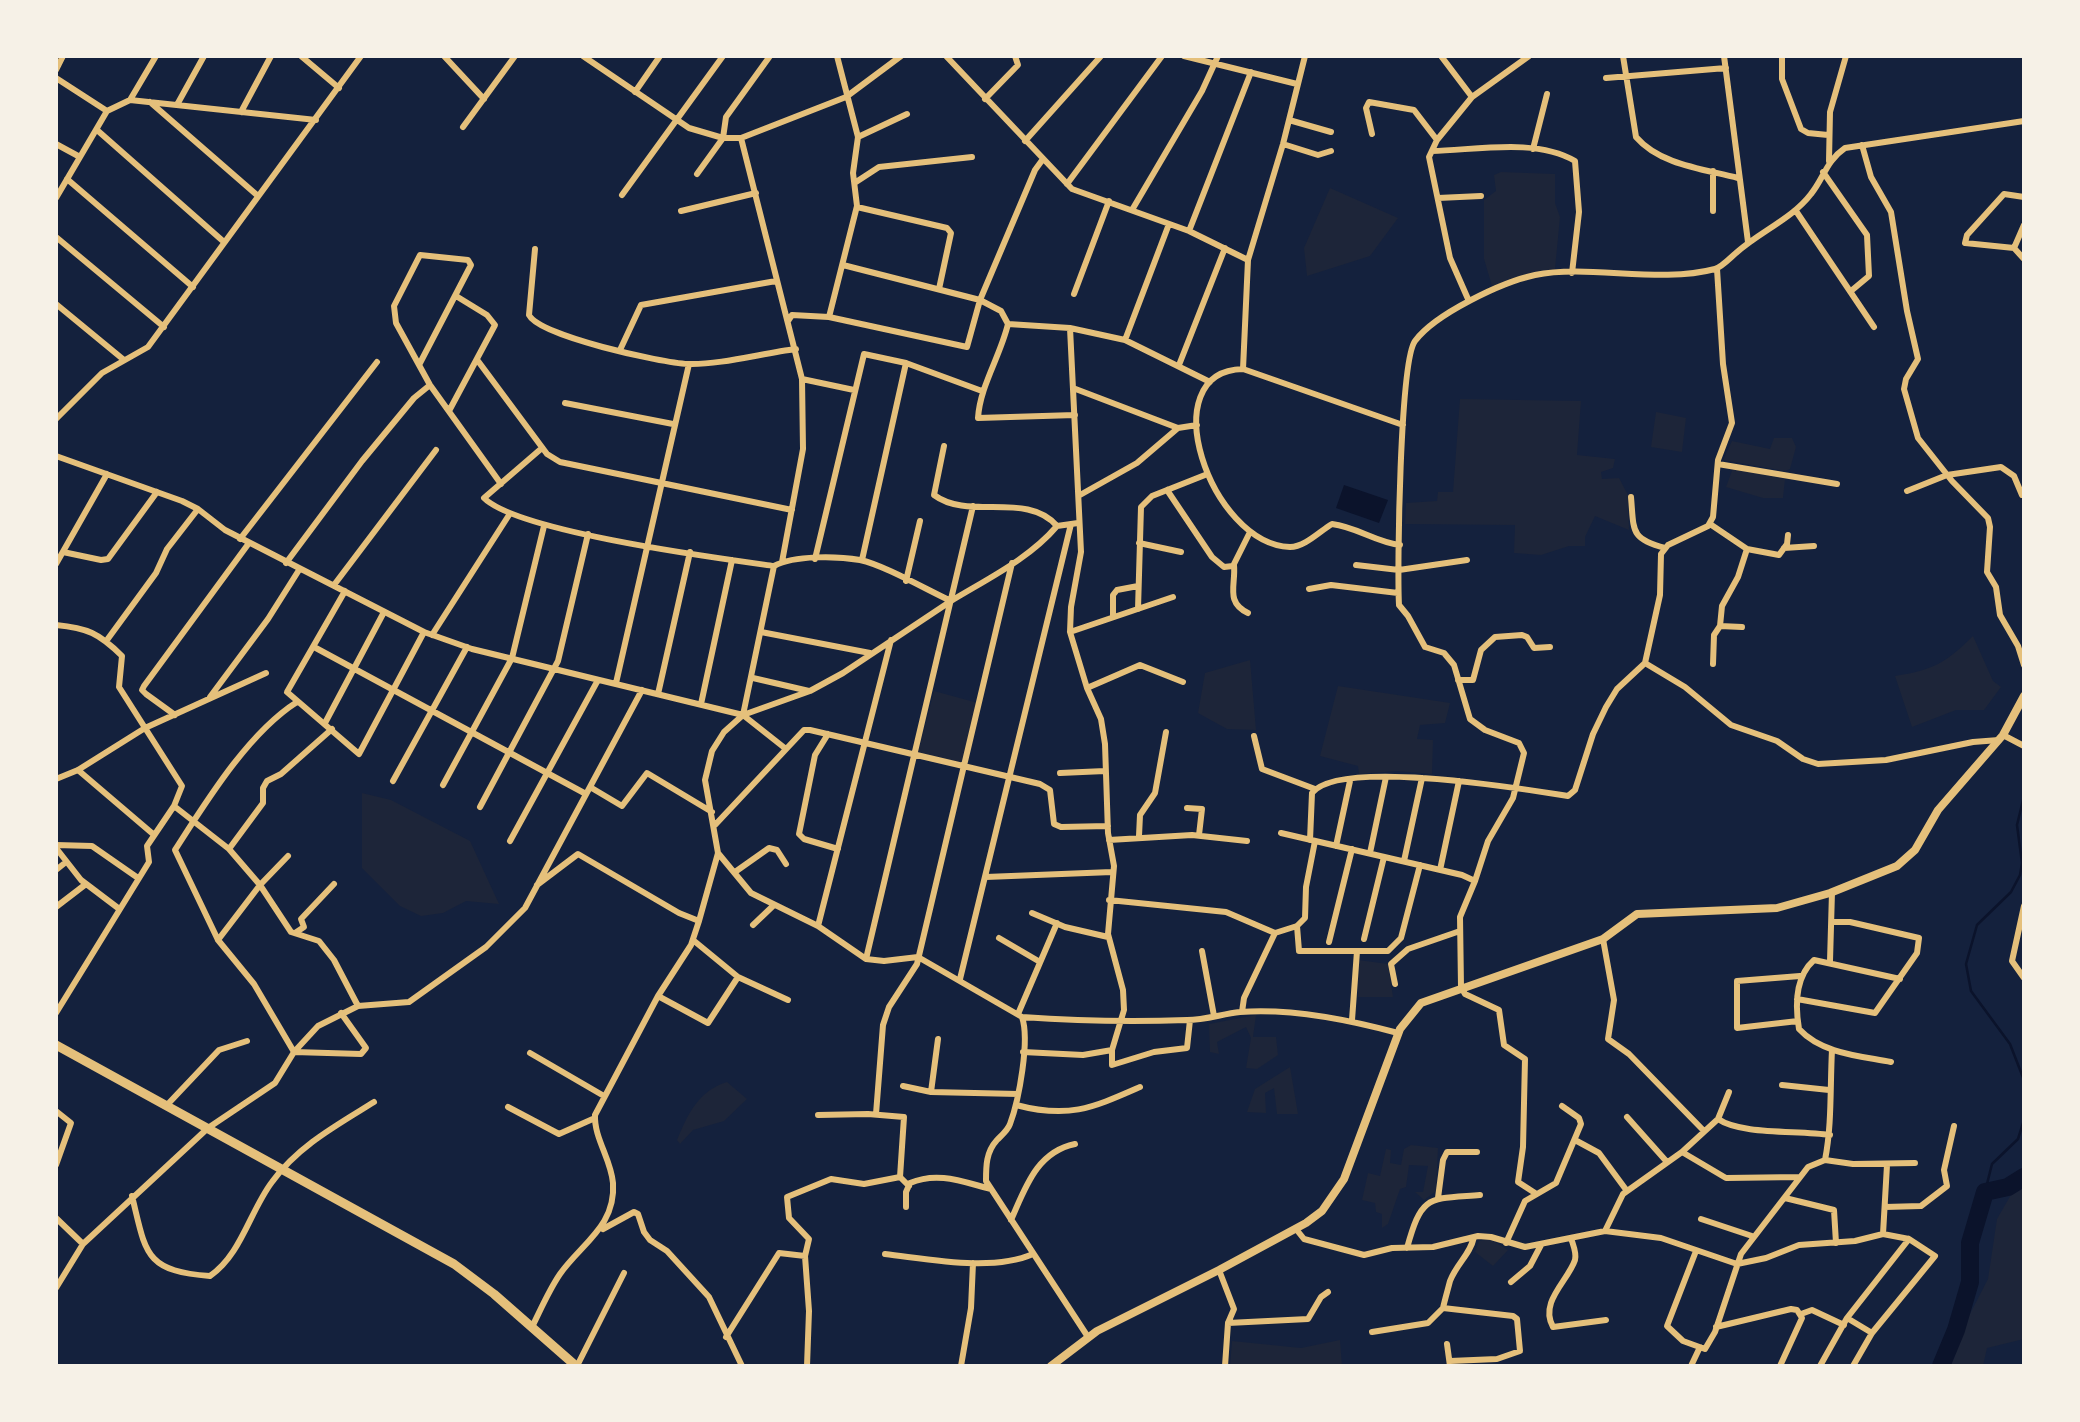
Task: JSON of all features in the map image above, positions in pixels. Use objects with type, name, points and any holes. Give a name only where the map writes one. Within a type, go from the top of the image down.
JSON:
[{"type":"main road","points":[[56,1045],[462,1269],[576,1366]]},
{"type":"street","points":[[56,69],[63,56]]},
{"type":"street","points":[[130,100],[156,56]]},
{"type":"street","points":[[178,103],[204,56]]},
{"type":"street","points":[[241,112],[271,56]]},
{"type":"street","points":[[301,56],[339,88]]},
{"type":"street","points":[[56,419],[102,373],[148,347],[361,56]]},
{"type":"street","points":[[444,56],[484,99]]},
{"type":"street","points":[[463,127],[515,56]]},
{"type":"street","points":[[583,56],[689,128],[723,138],[741,138],[846,97],[901,56]]},
{"type":"street","points":[[635,92],[660,56]]},
{"type":"street","points":[[622,195],[723,56]]},
{"type":"street","points":[[697,174],[723,138],[726,117],[770,56]]},
{"type":"street","points":[[828,317],[857,207],[853,173],[858,137],[837,56]]},
{"type":"street","points":[[946,56],[1072,189],[1189,231],[1248,260]]},
{"type":"street","points":[[985,99],[1014,71],[1018,65],[1015,56]]},
{"type":"street","points":[[1025,141],[1101,56]]},
{"type":"street","points":[[1067,184],[1162,56]]},
{"type":"street","points":[[1184,56],[1217,60],[1297,84]]},
{"type":"street","points":[[1243,369],[1248,260],[1283,144],[1304,56]]},
{"type":"street","points":[[1441,56],[1472,97]]},
{"type":"street","points":[[1468,299],[1450,258],[1430,166],[1432,151],[1437,140],[1472,97],[1529,56]]},
{"type":"street","points":[[1623,56],[1636,137],[1644,146],[1657,155],[1738,178]]},
{"type":"street","points":[[1724,56],[1748,242]]},
{"type":"street","points":[[1782,56],[1783,79],[1801,129],[1808,133],[1828,135]]},
{"type":"street","points":[[1829,163],[1830,112],[1846,56]]},
{"type":"street","points":[[1132,209],[1217,60]]},
{"type":"street","points":[[1606,78],[1726,68]]},
{"type":"street","points":[[1189,231],[1251,72]]},
{"type":"street","points":[[56,78],[107,110]]},
{"type":"street","points":[[1533,149],[1547,94]]},
{"type":"street","points":[[56,198],[107,110],[130,100],[178,103],[316,120]]},
{"type":"street","points":[[150,102],[258,196]]},
{"type":"street","points":[[1372,135],[1366,108],[1369,102],[1414,110],[1437,140]]},
{"type":"street","points":[[858,137],[907,114]]},
{"type":"street","points":[[1289,120],[1331,132]]},
{"type":"street","points":[[1535,1193],[1518,1182],[1522,1172],[1525,1059],[1503,1044],[1504,1030],[1497,1007],[1465,994],[1461,987],[1460,917],[1488,841],[1516,788],[1524,759],[1522,747],[1511,738],[1485,730],[1470,719],[1454,664],[1444,653],[1425,647],[1399,606],[1404,425],[1408,364],[1415,340],[1468,299],[1534,275],[1652,274],[1717,269],[1748,242],[1796,211],[1814,191],[1829,163],[1845,148],[2024,121]]},
{"type":"street","points":[[97,130],[224,242]]},
{"type":"street","points":[[741,138],[802,379],[803,449],[782,562]]},
{"type":"street","points":[[56,144],[80,157]]},
{"type":"street","points":[[1283,144],[1318,155],[1331,151]]},
{"type":"street","points":[[1862,145],[1871,177],[1891,212],[1907,311],[1918,359],[1906,379],[1905,388],[1918,438],[1988,518],[1990,527],[1987,572],[1996,587],[2000,615],[2018,646],[2024,664]]},
{"type":"street","points":[[1432,151],[1533,149],[1557,151],[1575,161],[1579,212],[1572,273]]},
{"type":"street","points":[[856,183],[879,167],[972,157]]},
{"type":"street","points":[[788,321],[792,314],[828,317],[967,347],[980,300],[1035,170],[1044,159]]},
{"type":"street","points":[[1713,171],[1713,211]]},
{"type":"street","points":[[1823,172],[1867,235],[1870,276],[1851,291]]},
{"type":"street","points":[[68,179],[193,288]]},
{"type":"street","points":[[681,211],[756,193]]},
{"type":"street","points":[[2024,197],[2004,194],[1997,199],[1967,235],[1965,243],[2014,248],[2024,258]]},
{"type":"street","points":[[1438,198],[1481,196]]},
{"type":"street","points":[[1074,294],[1109,201]]},
{"type":"street","points":[[857,207],[947,229],[951,233],[951,242],[939,289]]},
{"type":"street","points":[[1796,211],[1874,327]]},
{"type":"street","points":[[1125,340],[1169,224]]},
{"type":"street","points":[[2014,248],[2024,225]]},
{"type":"street","points":[[56,237],[164,327]]},
{"type":"street","points":[[1179,365],[1225,248]]},
{"type":"street","points":[[535,249],[529,315],[531,320],[570,338],[689,364],[796,349]]},
{"type":"street","points":[[419,365],[456,296],[470,262],[420,255],[394,306],[393,315],[419,365],[430,385],[501,484]]},
{"type":"street","points":[[843,265],[980,300],[1001,312],[1008,324],[996,366],[982,391],[978,418],[984,420],[1074,415]]},
{"type":"street","points":[[1710,524],[1718,464],[1732,423],[1721,351],[1717,269]]},
{"type":"street","points":[[620,350],[640,305],[776,281]]},
{"type":"street","points":[[449,411],[478,361],[495,321],[456,296]]},
{"type":"street","points":[[56,304],[124,360]]},
{"type":"street","points":[[1008,324],[1070,328],[1125,340],[1210,382]]},
{"type":"street","points":[[960,979],[1080,495],[1070,328]]},
{"type":"street","points":[[815,559],[864,354],[906,363],[982,391]]},
{"type":"street","points":[[478,361],[542,448],[560,462],[792,510]]},
{"type":"street","points":[[240,539],[377,362]]},
{"type":"street","points":[[862,560],[906,363]]},
{"type":"street","points":[[616,683],[673,424],[689,364]]},
{"type":"street","points":[[1400,545],[1382,543],[1348,526],[1332,524],[1303,544],[1291,547],[1268,542],[1250,533],[1226,509],[1205,475],[1196,425],[1200,396],[1210,382],[1234,369],[1243,369],[1404,425]]},
{"type":"street","points":[[802,379],[854,390]]},
{"type":"street","points":[[286,563],[362,461],[414,398],[430,385]]},
{"type":"street","points":[[1073,388],[1178,428],[1196,425]]},
{"type":"street","points":[[565,403],[673,424]]},
{"type":"street","points":[[1080,495],[1137,463],[1178,428]]},
{"type":"street","points":[[944,446],[934,495],[940,499],[973,506],[1031,510],[1048,515],[1057,526]]},
{"type":"street","points":[[542,448],[484,498],[494,508],[544,526],[774,566],[782,562],[815,559],[862,560],[951,601]]},
{"type":"street","points":[[334,585],[436,450]]},
{"type":"street","points":[[56,456],[198,509],[240,539],[428,634],[467,647],[743,715],[786,749]]},
{"type":"street","points":[[1718,464],[1837,484]]},
{"type":"street","points":[[1907,491],[1947,474],[2001,467],[2021,483],[2022,495]]},
{"type":"street","points":[[56,564],[107,474]]},
{"type":"street","points":[[1138,609],[1141,507],[1152,496],[1205,475]]},
{"type":"street","points":[[1167,490],[1212,557],[1224,568],[1234,565]]},
{"type":"street","points":[[63,552],[108,559],[157,492]]},
{"type":"street","points":[[1631,497],[1634,532],[1638,539],[1665,548]]},
{"type":"street","points":[[866,959],[973,506]]},
{"type":"street","points":[[107,640],[156,573],[167,549],[198,509]]},
{"type":"street","points":[[345,591],[287,692],[359,754],[428,634],[509,515]]},
{"type":"street","points":[[906,580],[920,521]]},
{"type":"street","points":[[533,1327],[561,1272],[599,1231],[612,1203],[613,1181],[595,1118],[604,1096],[659,996],[693,940],[718,853],[705,780],[712,751],[724,732],[743,715],[810,691],[1012,564],[1047,538],[1057,526],[1074,524]]},
{"type":"street","points":[[1074,524],[1081,552],[1071,607],[1070,632],[1087,688],[1101,719],[1112,872],[1108,937],[1123,990],[1122,1019],[1112,1050],[1112,1065],[1154,1052],[1187,1048],[1190,1020]]},
{"type":"street","points":[[1254,736],[1262,769],[1315,789],[1330,783],[1386,777],[1459,781],[1572,794],[1606,708],[1617,689],[1645,663],[1660,596],[1660,564],[1665,548],[1710,524]]},
{"type":"street","points":[[1710,524],[1747,549],[1779,555],[1788,536]]},
{"type":"street","points":[[443,785],[512,658],[544,526]]},
{"type":"street","points":[[1248,613],[1237,607],[1233,600],[1234,565],[1250,533]]},
{"type":"street","points":[[480,807],[555,669],[588,534]]},
{"type":"street","points":[[175,715],[142,690],[249,543]]},
{"type":"street","points":[[1139,543],[1181,552]]},
{"type":"street","points":[[1784,548],[1814,546]]},
{"type":"street","points":[[1713,664],[1714,635],[1720,626],[1722,606],[1738,577],[1747,549]]},
{"type":"street","points":[[658,694],[690,552]]},
{"type":"street","points":[[701,704],[732,560]]},
{"type":"street","points":[[1356,565],[1399,570],[1467,560]]},
{"type":"street","points":[[876,1114],[883,1025],[889,1007],[917,964],[1012,564]]},
{"type":"street","points":[[743,715],[753,678],[774,566]]},
{"type":"street","points":[[209,699],[268,619],[299,570]]},
{"type":"street","points":[[1309,589],[1331,585],[1398,593]]},
{"type":"street","points":[[1113,617],[1113,596],[1117,590],[1138,586]]},
{"type":"street","points":[[1070,632],[1173,597]]},
{"type":"street","points":[[325,723],[384,612]]},
{"type":"street","points":[[56,625],[85,628],[107,640],[122,656],[119,687],[182,786],[174,806],[153,834],[148,846],[149,862],[118,908],[56,1013]]},
{"type":"street","points":[[1720,626],[1742,626]]},
{"type":"street","points":[[761,632],[870,653]]},
{"type":"street","points":[[1458,680],[1473,680],[1480,650],[1495,637],[1522,635],[1527,637],[1534,648],[1550,647]]},
{"type":"street","points":[[818,926],[891,640]]},
{"type":"street","points":[[393,781],[467,647]]},
{"type":"street","points":[[314,648],[548,774],[622,806],[647,773],[712,812]]},
{"type":"street","points":[[1645,663],[1685,687],[1731,725],[1777,741],[1802,759],[1818,764],[1886,760],[2001,737],[2024,746]]},
{"type":"street","points":[[1087,688],[1140,665],[1183,682]]},
{"type":"street","points":[[56,779],[78,770],[145,728],[266,673]]},
{"type":"street","points":[[753,678],[810,691]]},
{"type":"street","points":[[510,841],[598,680]]},
{"type":"street","points":[[56,1288],[83,1244],[208,1128],[275,1083],[294,1052],[318,1026],[358,1006],[391,1006],[409,1002],[486,947],[524,908],[642,690]]},
{"type":"street","points":[[1051,1366],[1088,1337],[1219,1270],[1322,1211],[1339,1189],[1398,1032],[1409,1014],[1421,1003],[1603,939],[1637,915],[1763,910],[1832,892],[1884,872],[1910,856],[1934,815],[2001,737],[2024,696]]},
{"type":"street","points":[[294,1052],[254,984],[218,940],[175,855],[175,850],[193,821],[261,733],[280,713],[297,702]]},
{"type":"street","points":[[229,849],[263,803],[263,788],[267,781],[281,774],[332,729]]},
{"type":"street","points":[[715,825],[804,730],[866,742],[1048,787],[1054,824],[1061,827],[1108,826]]},
{"type":"street","points":[[1139,836],[1140,815],[1152,802],[1155,793],[1166,732]]},
{"type":"street","points":[[828,734],[815,755],[799,834],[804,839],[838,849]]},
{"type":"street","points":[[78,770],[153,834]]},
{"type":"street","points":[[1060,773],[1105,771]]},
{"type":"street","points":[[1370,853],[1386,777]]},
{"type":"street","points":[[1404,861],[1422,778]]},
{"type":"street","points":[[1336,846],[1350,780]]},
{"type":"street","points":[[1440,870],[1459,781]]},
{"type":"street","points":[[1109,900],[1226,912],[1275,933],[1297,926],[1305,918],[1315,789]]},
{"type":"street","points":[[174,806],[229,849],[260,885],[291,932],[319,941],[334,960],[358,1006]]},
{"type":"street","points":[[1187,808],[1202,809],[1199,835]]},
{"type":"street","points":[[1281,833],[1404,861],[1475,881]]},
{"type":"street","points":[[1110,840],[1139,836],[1199,835],[1247,841]]},
{"type":"street","points":[[56,846],[92,846],[138,878]]},
{"type":"street","points":[[56,846],[86,884],[118,908]]},
{"type":"street","points":[[735,872],[769,848],[777,850],[786,864]]},
{"type":"street","points":[[1329,942],[1352,849]]},
{"type":"street","points":[[718,853],[751,893],[818,926],[866,959],[884,961],[918,957],[1020,1015],[1088,1022],[1122,1019],[1190,1020],[1242,1012],[1352,1020],[1398,1032]]},
{"type":"street","points":[[537,885],[578,854],[679,913],[699,921]]},
{"type":"street","points":[[218,940],[260,885],[288,856]]},
{"type":"street","points":[[1364,939],[1384,857]]},
{"type":"street","points":[[56,870],[66,862]]},
{"type":"street","points":[[1297,926],[1299,951],[1388,951],[1397,946],[1420,865]]},
{"type":"street","points":[[986,877],[1112,872]]},
{"type":"street","points":[[56,907],[86,884]]},
{"type":"street","points":[[295,933],[304,927],[301,919],[334,884]]},
{"type":"street","points":[[1830,961],[1834,922],[1832,892]]},
{"type":"street","points":[[753,925],[774,905]]},
{"type":"street","points":[[2024,906],[2012,961],[2024,978]]},
{"type":"street","points":[[1032,913],[1108,937]]},
{"type":"street","points":[[1797,999],[1875,1013],[1917,953],[1919,938],[1850,922],[1834,922]]},
{"type":"street","points":[[1057,923],[1020,1015],[1023,1052],[1016,1105],[1009,1127],[994,1144],[986,1161],[986,1181],[1088,1337]]},
{"type":"street","points":[[1395,984],[1391,964],[1398,955],[1460,931]]},
{"type":"street","points":[[1242,1012],[1244,998],[1275,933]]},
{"type":"street","points":[[999,938],[1040,962]]},
{"type":"street","points":[[1603,939],[1615,1000],[1608,1039],[1629,1054],[1704,1131]]},
{"type":"street","points":[[693,940],[738,977],[788,1000]]},
{"type":"street","points":[[1202,951],[1214,1016]]},
{"type":"street","points":[[1352,1020],[1357,951]]},
{"type":"street","points":[[1891,1062],[1832,1050],[1807,1037],[1800,1029],[1797,999],[1800,976],[1814,960],[1830,961],[1900,979]]},
{"type":"street","points":[[1798,1021],[1737,1028],[1737,981],[1800,976]]},
{"type":"street","points":[[659,996],[708,1023],[738,977]]},
{"type":"street","points":[[294,1052],[361,1054],[366,1048],[363,1041],[341,1013]]},
{"type":"street","points":[[931,1092],[938,1039]]},
{"type":"street","points":[[167,1105],[219,1050],[247,1041]]},
{"type":"street","points":[[1023,1052],[1083,1055],[1112,1050]]},
{"type":"street","points":[[1825,1160],[1830,1135],[1832,1050]]},
{"type":"street","points":[[530,1053],[604,1096]]},
{"type":"street","points":[[1782,1085],[1829,1090]]},
{"type":"street","points":[[903,1086],[931,1092],[1018,1094]]},
{"type":"street","points":[[1016,1105],[1036,1110],[1080,1111],[1140,1087]]},
{"type":"street","points":[[1605,1231],[1615,1207],[1626,1191],[1682,1152],[1718,1119],[1729,1092]]},
{"type":"street","points":[[132,1196],[145,1249],[155,1262],[169,1269],[210,1276],[230,1256],[282,1169],[295,1154],[374,1102]]},
{"type":"street","points":[[1506,1243],[1525,1201],[1556,1183],[1575,1140],[1581,1124],[1579,1118],[1562,1106]]},
{"type":"street","points":[[508,1107],[559,1134],[595,1118]]},
{"type":"street","points":[[56,1111],[71,1123],[56,1165]]},
{"type":"street","points":[[818,1115],[876,1114],[904,1117],[900,1177],[909,1186]]},
{"type":"street","points":[[1627,1117],[1667,1161]]},
{"type":"street","points":[[1718,1119],[1738,1129],[1801,1130],[1830,1135]]},
{"type":"street","points":[[1885,1207],[1921,1206],[1947,1186],[1944,1170],[1954,1126]]},
{"type":"street","points":[[1575,1140],[1599,1153],[1626,1191]]},
{"type":"street","points":[[1011,1220],[1034,1172],[1060,1147],[1074,1144]]},
{"type":"street","points":[[1438,1198],[1443,1160],[1447,1152],[1478,1152]]},
{"type":"street","points":[[1682,1152],[1727,1178],[1799,1177]]},
{"type":"street","points":[[1696,1251],[1667,1326],[1683,1341],[1705,1349],[1710,1343],[1737,1264],[1752,1236],[1808,1167],[1825,1160],[1886,1165],[1915,1163]]},
{"type":"street","points":[[1883,1234],[1886,1165]]},
{"type":"street","points":[[909,1186],[936,1175],[991,1189]]},
{"type":"street","points":[[807,1366],[809,1311],[805,1256],[809,1239],[789,1218],[788,1197],[831,1179],[864,1184],[900,1177]]},
{"type":"street","points":[[906,1207],[909,1186]]},
{"type":"street","points":[[1407,1248],[1426,1203],[1438,1198],[1480,1195]]},
{"type":"street","points":[[1784,1198],[1834,1210],[1836,1242]]},
{"type":"street","points":[[599,1231],[634,1212],[638,1214],[650,1240],[667,1251],[709,1297],[742,1366]]},
{"type":"street","points":[[56,1218],[83,1244]]},
{"type":"street","points":[[1701,1219],[1752,1236]]},
{"type":"street","points":[[1296,1228],[1304,1239],[1360,1255],[1381,1249],[1433,1247],[1474,1237],[1491,1237],[1525,1247],[1605,1231],[1661,1238],[1737,1264],[1766,1258],[1799,1245],[1883,1234],[1909,1239],[1935,1256],[1872,1333],[1853,1366]]},
{"type":"street","points":[[1372,1332],[1428,1323],[1443,1308],[1450,1282],[1462,1259],[1471,1252],[1474,1237]]},
{"type":"street","points":[[1571,1238],[1575,1261],[1554,1295],[1549,1321],[1553,1327],[1606,1320]]},
{"type":"street","points":[[1820,1366],[1845,1322],[1909,1239]]},
{"type":"street","points":[[1511,1282],[1531,1266],[1541,1245]]},
{"type":"street","points":[[726,1337],[779,1253],[805,1256]]},
{"type":"street","points":[[885,1254],[973,1263],[1024,1258],[1033,1254]]},
{"type":"street","points":[[961,1366],[971,1308],[973,1263]]},
{"type":"street","points":[[1219,1270],[1234,1309],[1228,1323],[1225,1366]]},
{"type":"street","points":[[576,1366],[624,1273]]},
{"type":"street","points":[[1228,1323],[1308,1319],[1321,1297],[1328,1292]]},
{"type":"street","points":[[1443,1308],[1513,1316],[1520,1329],[1520,1351],[1497,1359],[1450,1364],[1447,1344]]},
{"type":"street","points":[[1716,1327],[1791,1309],[1801,1314],[1812,1310],[1872,1333]]},
{"type":"street","points":[[1780,1366],[1802,1318],[1801,1314]]},
{"type":"street","points":[[1691,1366],[1700,1348]]},
{"type":"shaded area","points":[[1501,172],[1555,174],[1555,203],[1560,217],[1555,269],[1548,273],[1533,272],[1492,286],[1484,259],[1484,200],[1496,191],[1494,175]]},
{"type":"shaded area","points":[[1330,188],[1398,218],[1370,256],[1307,276],[1304,248]]},
{"type":"shaded area","points":[[1460,399],[1581,401],[1577,455],[1615,459],[1613,468],[1601,472],[1602,479],[1619,478],[1628,495],[1629,530],[1595,516],[1585,537],[1585,546],[1569,546],[1541,555],[1514,553],[1515,525],[1405,524],[1406,503],[1437,501],[1438,492],[1453,492]]},
{"type":"shaded area","points":[[1656,412],[1686,418],[1682,452],[1651,447]]},
{"type":"shaded area","points":[[1774,438],[1792,438],[1796,447],[1790,469],[1785,471],[1723,460],[1732,441],[1770,449]]},
{"type":"shaded area","points":[[1733,468],[1785,479],[1783,498],[1763,498],[1726,487]]},
{"type":"shaded area","points":[[1344,485],[1388,500],[1379,523],[1336,508]]},
{"type":"shaded area","points":[[1973,636],[1993,681],[2001,687],[1984,710],[1956,710],[1912,727],[1895,676],[1938,664]]},
{"type":"shaded area","points":[[1250,660],[1256,730],[1227,729],[1198,713],[1205,673]]},
{"type":"shaded area","points":[[1338,686],[1450,703],[1445,723],[1420,725],[1417,739],[1433,740],[1432,774],[1397,771],[1359,774],[1358,766],[1320,756]]},
{"type":"shaded area","points":[[934,691],[978,703],[963,764],[918,753]]},
{"type":"shaded area","points":[[362,793],[391,800],[470,841],[499,904],[466,901],[443,913],[421,916],[400,906],[362,868]]},
{"type":"shaded area","points":[[1358,960],[1388,964],[1393,997],[1358,997]]},
{"type":"shaded area","points":[[1256,1015],[1253,1037],[1276,1037],[1278,1055],[1257,1069],[1246,1068],[1251,1038],[1246,1027],[1217,1042],[1219,1054],[1210,1052],[1209,1024]]},
{"type":"shaded area","points":[[1290,1067],[1298,1114],[1277,1114],[1274,1088],[1265,1093],[1266,1113],[1247,1112],[1255,1089]]},
{"type":"shaded area","points":[[727,1082],[747,1099],[724,1121],[693,1130],[680,1144],[677,1140],[685,1121],[701,1097]]},
{"type":"shaded area","points":[[1411,1145],[1438,1148],[1436,1191],[1424,1200],[1415,1192],[1423,1192],[1428,1166],[1409,1165],[1406,1187],[1400,1189],[1388,1224],[1382,1228],[1382,1214],[1376,1212],[1375,1203],[1362,1200],[1368,1173],[1380,1176],[1386,1149],[1391,1150],[1390,1163],[1401,1165],[1404,1149]]},
{"type":"shaded area","points":[[2024,1172],[2024,1339],[1987,1348],[1983,1366],[1943,1366],[1988,1279],[1997,1219]]},
{"type":"shaded area","points":[[1490,1239],[1508,1250],[1493,1266],[1475,1252],[1479,1241]]},
{"type":"shaded area","points":[[1340,1340],[1342,1366],[1230,1366],[1232,1341],[1301,1348]]},
{"type":"waterway","points":[[2024,796],[2017,825],[2022,863],[2020,875],[2011,892],[1977,925],[1966,964],[1971,991],[2010,1044],[2024,1080]]},
{"type":"waterway","points":[[1985,1192],[1992,1164],[2018,1139],[2024,1120]]},
{"type":"waterway","points":[[1941,1366],[1956,1330],[1970,1282],[1970,1243],[1985,1192],[2008,1187],[2024,1177]]}]
